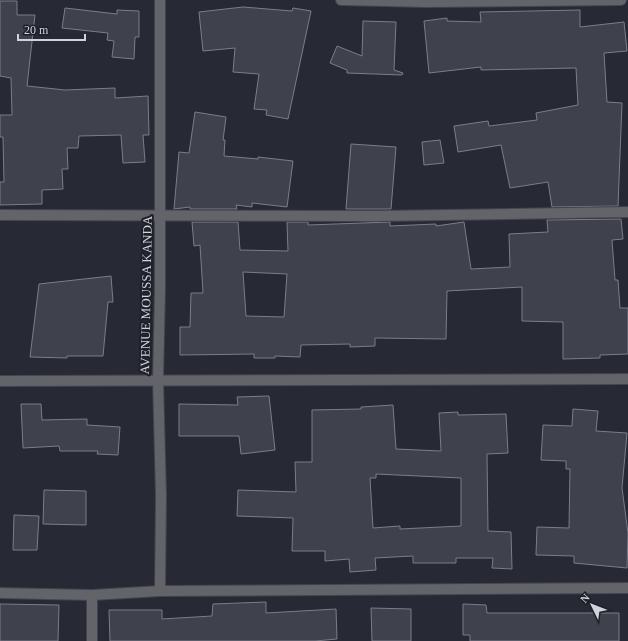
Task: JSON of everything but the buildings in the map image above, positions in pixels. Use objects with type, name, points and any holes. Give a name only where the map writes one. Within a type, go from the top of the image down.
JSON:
[{"type":"street","name":"AVENUE MOUSSA KANDA","points":[[160,0],[158,380],[161,496],[160,591]]},
{"type":"street","points":[[341,0],[426,2],[620,0]]},
{"type":"street","points":[[0,215],[160,214],[379,216],[628,212]]},
{"type":"street","points":[[0,381],[628,379]]},
{"type":"street","points":[[0,593],[92,595],[160,591],[628,588]]},
{"type":"street","points":[[92,595],[92,641]]}]
